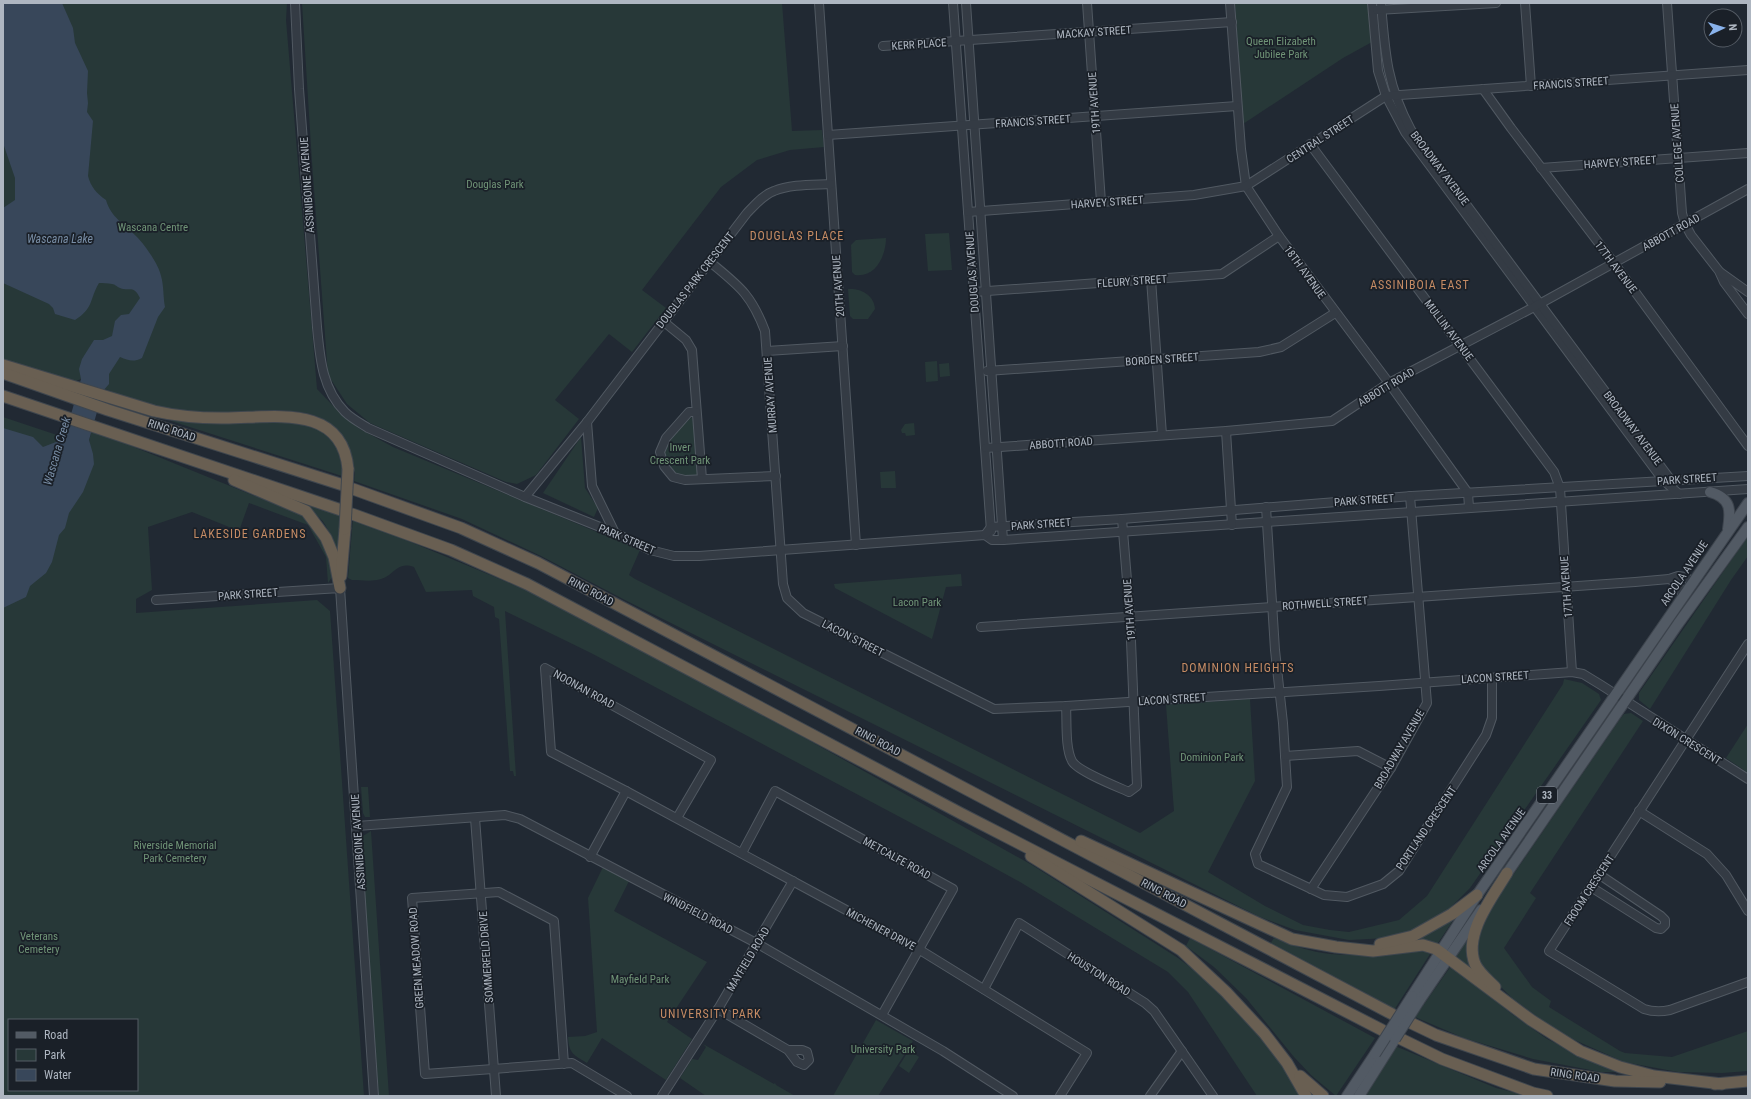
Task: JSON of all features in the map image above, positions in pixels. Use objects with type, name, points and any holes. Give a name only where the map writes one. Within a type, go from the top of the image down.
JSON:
[{"type":"highway","points":[[3,366],[71,392],[108,398],[154,412],[176,416],[222,418],[295,417],[314,421],[327,428],[338,439],[346,455],[348,469],[340,588]]},
{"type":"highway","name":"RING ROAD","points":[[3,373],[71,392],[108,410],[343,485]]},
{"type":"highway","name":"RING ROAD","points":[[3,396],[341,510]]},
{"type":"highway","points":[[152,446],[306,512],[317,523],[326,538],[334,557],[340,588]]},
{"type":"highway","name":"RING ROAD","points":[[354,489],[461,528],[538,563],[1392,1014]]},
{"type":"highway","name":"RING ROAD","points":[[352,514],[451,550],[527,584],[962,814],[1382,1030]]},
{"type":"highway","points":[[973,792],[1292,939],[1336,947],[1373,951],[1423,945],[1444,955],[1473,979],[1531,1020],[1580,1051],[1620,1067],[1654,1076],[1722,1084]]},
{"type":"highway","points":[[962,814],[1181,950],[1226,992],[1264,1033],[1286,1063],[1306,1096]]},
{"type":"highway","points":[[1507,873],[1474,932],[1471,948],[1475,964],[1482,975],[1531,1020]]},
{"type":"highway","points":[[1336,947],[1380,944],[1413,936],[1452,914],[1477,895]]},
{"type":"highway","name":"RING ROAD","points":[[1411,1024],[1436,1035],[1534,1069],[1615,1081],[1722,1084],[1748,1081]]},
{"type":"highway","points":[[1400,1039],[1442,1059],[1533,1093],[1547,1096]]},
{"type":"highway","points":[[1286,1063],[1309,1086],[1323,1096]]},
{"type":"main road","points":[[1710,492],[1722,497],[1726,501],[1730,515],[1728,530]]},
{"type":"main road","name":"ARCOLA AVENUE","points":[[1359,1096],[1379,1056],[1444,955],[1477,895],[1748,503]]},
{"type":"main road","name":"ARCOLA AVENUE","points":[[1444,955],[1507,873],[1626,702],[1678,624],[1748,527]]},
{"type":"main road","points":[[1678,624],[1696,589],[1692,583]]},
{"type":"main road","name":"ARCOLA AVENUE","points":[[1347,1096],[1379,1056]]},
{"type":"street","name":"ASSINIBOINE AVENUE","points":[[294,3],[313,276],[321,367]]},
{"type":"street","name":"20TH AVENUE","points":[[819,3],[856,545]]},
{"type":"street","name":"DOUGLAS AVENUE","points":[[953,3],[991,527]]},
{"type":"street","name":"DOUGLAS AVENUE","points":[[966,3],[1003,540]]},
{"type":"street","name":"19TH AVENUE","points":[[1087,3],[1101,202]]},
{"type":"street","name":"18TH AVENUE","points":[[1230,3],[1237,106],[1246,186],[1279,236],[1389,383],[1468,493]]},
{"type":"street","points":[[1372,7],[1496,3]]},
{"type":"street","points":[[1525,3],[1531,86]]},
{"type":"street","name":"COLLEGE AVENUE","points":[[1667,3],[1684,224],[1719,271],[1724,282],[1748,314]]},
{"type":"street","name":"BROADWAY AVENUE","points":[[1382,6],[1388,73],[1395,95],[1411,130],[1663,480],[1679,494]]},
{"type":"street","name":"BROADWAY AVENUE","points":[[1372,7],[1378,70],[1386,96],[1405,132],[1672,480],[1679,494]]},
{"type":"street","name":"MACKAY STREET","points":[[956,42],[1232,22]]},
{"type":"street","name":"KERR PLACE","points":[[883,46],[956,42]]},
{"type":"street","name":"FRANCIS STREET","points":[[1395,95],[1748,70]]},
{"type":"street","name":"17TH AVENUE","points":[[1483,89],[1614,263],[1748,446]]},
{"type":"street","name":"CENTRAL STREET","points":[[1246,186],[1386,96],[1395,95]]},
{"type":"street","name":"FRANCIS STREET","points":[[828,135],[1237,106]]},
{"type":"street","name":"MULLIN AVENUE","points":[[1310,144],[1554,472],[1560,488],[1561,502]]},
{"type":"street","name":"HARVEY STREET","points":[[1541,168],[1748,153]]},
{"type":"street","name":"DOUGLAS PARK CRESCENT","points":[[525,497],[587,422],[747,213],[760,200],[774,191],[785,188],[831,184]]},
{"type":"street","name":"HARVEY STREET","points":[[968,212],[1194,195],[1246,186]]},
{"type":"street","name":"ABBOTT ROAD","points":[[986,448],[1226,431],[1332,421],[1389,383],[1537,305],[1748,189]]},
{"type":"street","name":"FLEURY STREET","points":[[974,292],[1222,274],[1279,236]]},
{"type":"street","name":"MURRAY AVENUE","points":[[710,262],[742,288],[760,318],[765,331],[781,550]]},
{"type":"street","name":"COLLEGE AVENUE","points":[[1719,271],[1748,292]]},
{"type":"street","points":[[1151,279],[1162,435]]},
{"type":"street","name":"BORDEN STREET","points":[[979,371],[1258,352],[1280,347],[1335,312]]},
{"type":"street","points":[[663,321],[686,340],[692,350],[702,479]]},
{"type":"street","points":[[767,351],[842,346]]},
{"type":"street","name":"PARK STREET","points":[[321,367],[325,382],[339,405],[345,412],[368,428],[525,497],[615,533],[650,550],[674,556],[699,556],[856,545],[988,538],[1003,540],[1748,489]]},
{"type":"street","points":[[696,412],[689,412],[666,438],[660,452],[664,466],[673,477],[685,480],[776,476]]},
{"type":"street","points":[[587,422],[592,486],[615,533]]},
{"type":"street","points":[[1226,431],[1232,525]]},
{"type":"street","name":"PARK STREET","points":[[991,527],[1122,519],[1410,496],[1748,476]]},
{"type":"street","points":[[1468,493],[1469,507]]},
{"type":"street","name":"BROADWAY AVENUE","points":[[1311,889],[1391,768],[1427,703],[1410,496]]},
{"type":"street","name":"17TH AVENUE","points":[[1561,502],[1565,587],[1572,672]]},
{"type":"street","points":[[1266,508],[1272,607],[1280,692]]},
{"type":"street","name":"19TH AVENUE","points":[[1066,706],[1068,752],[1073,763],[1104,782],[1129,792],[1137,786],[1135,702],[1122,519]]},
{"type":"street","points":[[988,538],[991,527]]},
{"type":"street","name":"LACON STREET","points":[[781,550],[783,584],[787,598],[803,613],[994,709],[1135,702],[1572,672],[1587,677],[1626,702]]},
{"type":"street","name":"ROTHWELL STREET","points":[[981,627],[1565,587],[1669,579],[1678,576],[1686,577],[1692,583]]},
{"type":"street","points":[[1669,579],[1677,583],[1684,596]]},
{"type":"street","name":"ASSINIBOINE AVENUE","points":[[340,588],[374,1096]]},
{"type":"street","name":"PARK STREET","points":[[156,600],[340,588]]},
{"type":"street","name":"FROOM CRESCENT","points":[[1748,644],[1639,811],[1600,875],[1549,951],[1638,1006],[1658,1012],[1670,1010],[1748,982]]},
{"type":"street","name":"NOONAN ROAD","points":[[626,791],[551,752],[545,668],[711,760],[677,818]]},
{"type":"street","name":"PORTLAND CRESCENT","points":[[1280,692],[1287,787],[1255,854],[1258,864],[1324,895],[1347,897],[1383,884],[1399,871],[1486,735],[1492,718],[1492,678]]},
{"type":"street","name":"DIXON CRESCENT","points":[[1626,702],[1748,779]]},
{"type":"street","points":[[1285,756],[1358,751],[1391,768]]},
{"type":"street","points":[[590,857],[626,791]]},
{"type":"street","name":"MICHENER DRIVE","points":[[626,791],[920,950],[1087,1053],[1060,1096]]},
{"type":"street","name":"METCALFE ROAD","points":[[742,853],[775,791],[953,889],[882,1015]]},
{"type":"street","points":[[1639,811],[1707,854],[1726,875],[1748,912]]},
{"type":"street","name":"WINDFIELD ROAD","points":[[357,826],[505,815],[513,817],[758,944],[943,1051],[1013,1096]]},
{"type":"street","name":"SOMMERFELD DRIVE","points":[[475,818],[496,1096]]},
{"type":"street","points":[[1591,887],[1656,928],[1661,929],[1665,925],[1665,920],[1661,916],[1600,875]]},
{"type":"street","name":"MAYFIELD ROAD","points":[[662,1096],[758,944],[793,881]]},
{"type":"street","name":"GREEN MEADOW ROAD","points":[[564,1064],[554,921],[499,892],[412,898],[425,1074],[494,1068],[564,1064],[572,1063],[578,1065],[627,1096]]},
{"type":"street","name":"HOUSTON ROAD","points":[[984,989],[1019,923],[1145,1003],[1154,1011],[1213,1096]]},
{"type":"street","points":[[718,1009],[788,1050]]},
{"type":"street","points":[[1150,1096],[1182,1051]]},
{"type":"green space","name":"Wascana Centre","points":[[3,3],[287,3],[286,20],[317,389],[341,414],[360,429],[393,447],[640,550],[629,575],[635,579],[1140,833],[1174,811],[1166,705],[1250,699],[1255,781],[1208,872],[1265,906],[1303,925],[1349,932],[1399,920],[1427,896],[1563,684],[1564,679],[1582,683],[1599,694],[1601,700],[1470,888],[1441,917],[1416,929],[1388,938],[1349,940],[1295,930],[1260,917],[623,599],[541,556],[462,519],[354,481],[355,472],[352,471],[348,451],[341,435],[331,424],[319,417],[305,413],[271,410],[214,413],[166,411],[109,395],[110,391],[81,379],[76,381],[75,384],[3,360]]},
{"type":"green space","name":"Douglas Park","points":[[302,3],[782,3],[792,131],[822,130],[824,147],[790,150],[757,160],[721,187],[642,290],[666,308],[632,352],[609,334],[555,400],[579,419],[536,475],[517,484],[506,482],[370,423],[347,404],[328,375]]},
{"type":"green space","name":"Queen Elizabeth Jubilee Park","points":[[1235,3],[1369,3],[1372,42],[1343,58],[1243,124]]},
{"type":"green space","points":[[949,233],[952,270],[928,271],[925,234]]},
{"type":"green space","points":[[886,238],[886,245],[882,258],[874,269],[869,273],[855,275],[852,272],[851,245],[856,240]]},
{"type":"green space","points":[[848,289],[862,291],[872,300],[875,309],[868,319],[853,319],[850,316]]},
{"type":"green space","points":[[937,361],[938,381],[926,382],[925,362]]},
{"type":"green space","points":[[949,363],[950,376],[940,377],[939,364]]},
{"type":"green space","name":"Riverside Memorial Park Cemetery","points":[[3,417],[90,446],[89,440],[92,430],[302,515],[313,524],[329,554],[332,577],[328,583],[326,557],[308,525],[249,503],[239,531],[192,512],[148,527],[152,590],[136,599],[136,613],[317,600],[330,611],[364,1096],[3,1096]]},
{"type":"green space","points":[[172,417],[283,420],[315,424],[335,440],[344,466],[342,476],[171,421]]},
{"type":"green space","name":"Inver Crescent Park","points":[[692,417],[700,476],[685,476],[675,473],[668,466],[662,452],[668,439]]},
{"type":"green space","points":[[914,423],[915,435],[906,436],[905,433],[902,433],[901,430],[905,424]]},
{"type":"green space","points":[[581,437],[585,488],[598,508],[594,517],[543,493]]},
{"type":"green space","points":[[895,471],[896,488],[881,488],[880,472]]},
{"type":"green space","points":[[239,479],[340,513],[338,560],[334,552],[327,527],[318,516],[297,503]]},
{"type":"green space","points":[[353,518],[526,590],[603,629],[692,675],[1032,865],[1178,958],[1207,980],[1264,1041],[1296,1085],[1301,1096],[1257,1096],[1188,992],[1168,972],[1020,882],[962,850],[591,653],[505,611],[516,776],[514,776],[513,771],[510,771],[499,619],[495,617],[494,607],[473,596],[472,590],[426,592],[414,567],[399,567],[386,577],[378,580],[352,580],[348,578]]},
{"type":"green space","points":[[1748,536],[1748,556],[1731,580],[1650,709],[1639,700],[1639,693]]},
{"type":"green space","name":"Lacon Park","points":[[961,574],[962,586],[946,587],[932,639],[835,588],[834,584]]},
{"type":"green space","points":[[1631,713],[1643,721],[1530,893],[1536,898],[1504,948],[1532,987],[1551,1001],[1549,1007],[1620,1051],[1625,1053],[1672,1057],[1748,1031],[1748,1071],[1722,1073],[1678,1072],[1624,1062],[1559,1033],[1512,998],[1481,967],[1476,948],[1477,936],[1498,897],[1620,719],[1624,714]]},
{"type":"green space","points":[[1748,724],[1748,773],[1726,758]]},
{"type":"green space","points":[[361,787],[368,787],[370,817],[365,817],[363,813]]},
{"type":"green space","points":[[371,831],[389,1096],[379,1096],[360,843],[363,836]]},
{"type":"green space","name":"Mayfield Park","points":[[603,867],[629,881],[614,911],[707,962],[667,1022],[692,1039],[666,1080],[602,1038],[587,1063],[571,1051],[568,1037],[585,1036],[597,1032],[588,898]]},
{"type":"green space","points":[[1451,920],[1452,922],[1436,946],[1405,942],[1423,936]]},
{"type":"green space","points":[[1468,935],[1467,955],[1472,969],[1455,956]]},
{"type":"green space","points":[[1190,938],[1375,1038],[1336,1096],[1311,1075],[1294,1057],[1246,998],[1214,967],[1186,946]]},
{"type":"green space","points":[[1274,938],[1309,950],[1330,954],[1365,955],[1422,951],[1430,954],[1394,1010],[1371,996],[1270,944]]},
{"type":"green space","points":[[1451,966],[1513,1015],[1547,1039],[1615,1072],[1601,1072],[1533,1059],[1464,1038],[1415,1017]]},
{"type":"green space","name":"University Park","points":[[876,1020],[913,1041],[878,1096],[833,1096]]},
{"type":"green space","name":"University Park","points":[[703,1044],[774,1084],[775,1083],[795,1096],[706,1096],[680,1078],[692,1059],[698,1060],[706,1047]]},
{"type":"green space","points":[[1395,1046],[1496,1088],[1529,1096],[1364,1096]]},
{"type":"green space","points":[[909,1050],[919,1057],[909,1073],[899,1066]]},
{"type":"water","name":"Wascana Lake","points":[[3,3],[62,3],[73,28],[75,43],[88,71],[87,112],[93,121],[88,176],[89,180],[94,190],[106,200],[111,212],[132,232],[148,250],[155,261],[160,271],[162,280],[165,307],[158,317],[142,358],[131,360],[120,357],[109,374],[109,384],[103,391],[89,440],[94,464],[83,492],[69,513],[65,528],[59,535],[52,562],[46,573],[30,586],[26,597],[3,608],[3,428],[33,437],[43,447],[56,442],[66,432],[81,379],[79,369],[82,359],[94,340],[103,340],[112,336],[115,321],[121,315],[129,314],[140,298],[135,291],[131,289],[119,288],[113,284],[99,283],[88,308],[75,320],[55,314],[53,308],[49,304],[3,283],[3,208],[15,200],[15,178],[3,143]]},
{"type":"district","name":"DOUGLAS PLACE","points":[[797,236]]},
{"type":"district","name":"ASSINIBOIA EAST","points":[[1420,285]]},
{"type":"district","name":"LAKESIDE GARDENS","points":[[250,534]]},
{"type":"district","name":"DOMINION HEIGHTS","points":[[1238,668]]},
{"type":"district","name":"UNIVERSITY PARK","points":[[711,1014]]},
{"type":"water label","name":"Wascana Creek","points":[[57,451]]},
{"type":"park label","name":"Dominion Park","points":[[1212,757]]},
{"type":"park label","name":"Veterans Cemetery","points":[[39,942]]}]
